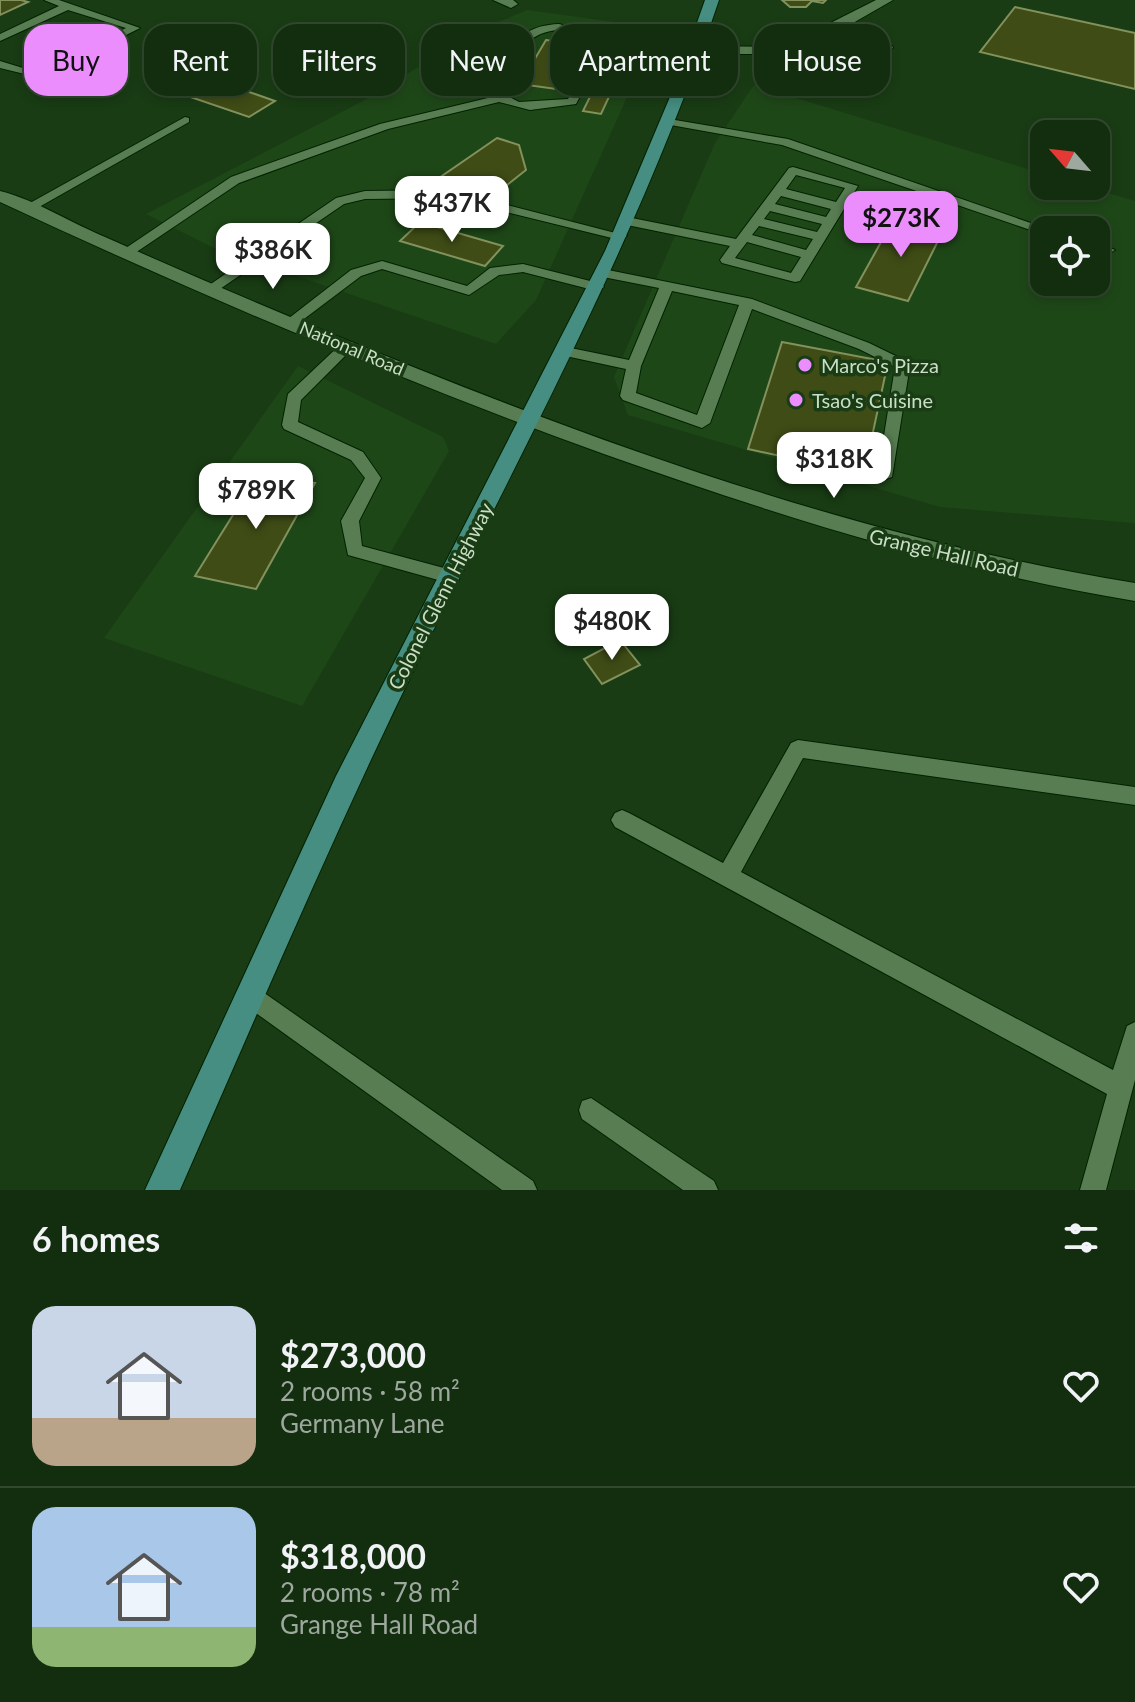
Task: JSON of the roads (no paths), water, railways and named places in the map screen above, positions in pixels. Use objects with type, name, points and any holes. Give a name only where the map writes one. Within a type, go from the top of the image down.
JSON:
[{"type":"main road","name":"Colonel Glenn Highway","points":[[704,24],[712,0]]},
{"type":"main road","points":[[843,24],[886,0]]},
{"type":"main road","name":"Colonel Glenn Highway","points":[[162,1190],[250,995],[449,576],[566,352],[624,228],[679,96]]},
{"type":"main road","name":"National Road","points":[[0,196],[347,346],[530,420]]},
{"type":"main road","name":"Grange Hall Road","points":[[530,420],[796,513],[876,537],[959,558],[1135,592]]},
{"type":"lane","points":[[0,64],[37,76],[135,28],[49,0]]},
{"type":"lane","points":[[0,38],[68,6]]},
{"type":"lane","points":[[499,99],[492,92],[526,35],[539,28],[550,27]]},
{"type":"lane","points":[[127,252],[235,180],[384,126],[499,99],[550,107],[572,102],[575,96]]},
{"type":"lane","points":[[27,208],[185,120]]},
{"type":"lane","points":[[669,122],[784,142],[1030,225]]},
{"type":"lane","points":[[808,150],[727,260],[795,278],[863,169]]},
{"type":"lane","points":[[793,171],[852,186]]},
{"type":"lane","points":[[778,191],[839,207]]},
{"type":"lane","points":[[212,288],[340,201],[359,193],[420,198],[449,194],[624,228],[741,240],[809,255]]},
{"type":"lane","points":[[767,206],[829,222]]},
{"type":"lane","points":[[756,221],[820,237]]},
{"type":"lane","points":[[291,322],[356,273],[382,265],[469,291],[495,271],[523,268],[667,286],[747,302],[864,346],[903,365],[886,473]]},
{"type":"lane","points":[[667,286],[634,366],[628,396],[702,423],[747,302]]},
{"type":"lane","points":[[347,346],[293,398],[290,425],[357,456],[373,478],[350,521],[354,550],[449,576]]},
{"type":"lane","points":[[566,352],[634,366]]},
{"type":"lane","points":[[727,876],[798,749],[1135,796]]},
{"type":"lane","points":[[622,820],[1121,1088]]},
{"type":"lane","points":[[250,995],[524,1190]]},
{"type":"lane","points":[[1093,1190],[1135,1034]]},
{"type":"lane","points":[[591,1110],[705,1190]]},
{"type":"place","name":"Marco's Pizza","points":[[805,365]]},
{"type":"place","name":"Tsao's Cuisine","points":[[796,400]]}]
